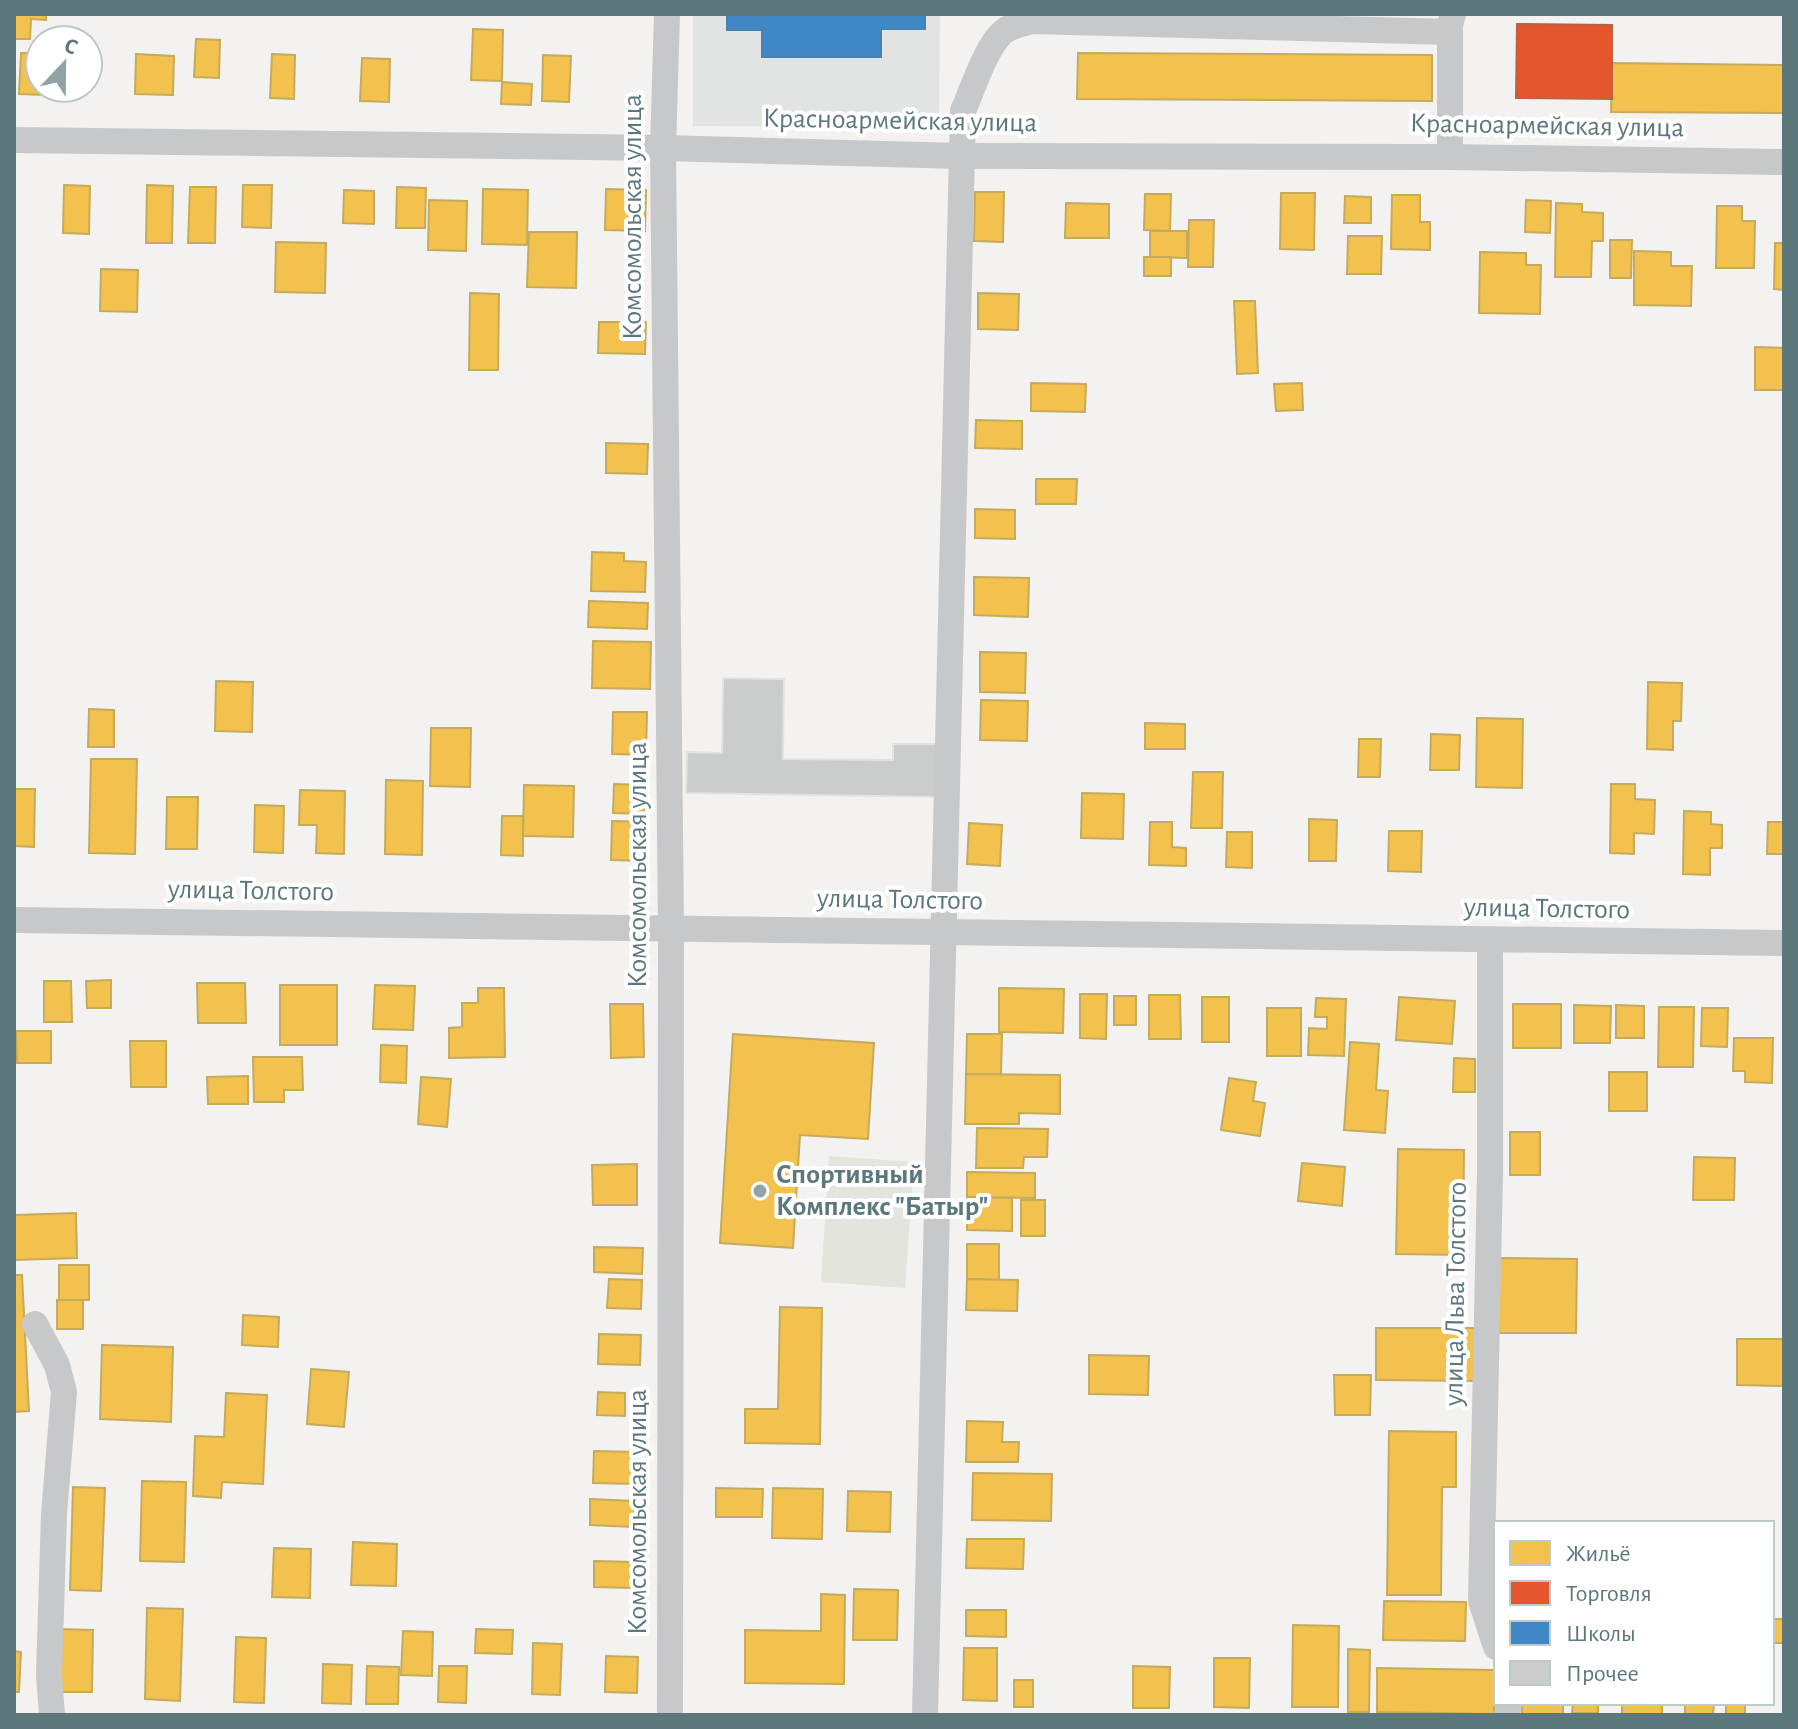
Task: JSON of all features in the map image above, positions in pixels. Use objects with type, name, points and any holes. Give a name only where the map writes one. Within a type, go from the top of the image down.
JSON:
[{"type":"street","name":"Комсомольская улица","points":[[667,14],[663,148],[671,928],[670,1715]]},
{"type":"street","points":[[925,1715],[963,111],[1001,33],[1013,25],[1032,21],[1452,23],[1450,157]]},
{"type":"street","name":"Красноармейская улица","points":[[14,140],[663,148],[962,156],[1450,157],[1784,162]]},
{"type":"street","name":"улица Толстого","points":[[14,920],[1784,943]]},
{"type":"street","name":"улица Льва Толстого","points":[[1490,940],[1490,1173],[1481,1601],[1494,1641]]},
{"type":"street","points":[[35,1324],[57,1365],[64,1392],[54,1514],[49,1675],[52,1715]]},
{"type":"shaded area","points":[[693,14],[940,14],[939,127],[693,126]]},
{"type":"shaded area","points":[[829,1156],[914,1162],[905,1288],[821,1282]]},
{"type":"building: Жильё","points":[[14,14],[46,14],[46,20],[31,19],[31,24],[24,24],[24,39],[14,39]]},
{"type":"building: Жильё","points":[[473,29],[503,30],[502,81],[471,80]]},
{"type":"building: Жильё","points":[[196,39],[220,40],[219,78],[194,77]]},
{"type":"building: Жильё","points":[[21,53],[24,53],[24,94],[19,94]]},
{"type":"building: Жильё","points":[[1078,53],[1432,55],[1432,101],[1077,99]]},
{"type":"building: Жильё","points":[[136,54],[174,56],[173,95],[135,94]]},
{"type":"building: Жильё","points":[[272,54],[295,55],[294,99],[270,98]]},
{"type":"building: Жильё","points":[[543,55],[571,56],[569,102],[542,101]]},
{"type":"building: Жильё","points":[[362,58],[390,59],[389,102],[360,101]]},
{"type":"building: Жильё","points":[[1612,63],[1784,65],[1784,113],[1611,112]]},
{"type":"building: Жильё","points":[[502,82],[532,84],[531,105],[501,104]]},
{"type":"building: Жильё","points":[[64,185],[90,186],[89,234],[63,233]]},
{"type":"building: Жильё","points":[[147,185],[173,186],[172,243],[146,243]]},
{"type":"building: Жильё","points":[[243,185],[272,185],[271,228],[242,227]]},
{"type":"building: Жильё","points":[[190,187],[216,187],[215,243],[188,243]]},
{"type":"building: Жильё","points":[[397,187],[426,188],[425,228],[396,228]]},
{"type":"building: Жильё","points":[[483,189],[528,190],[527,245],[482,244]]},
{"type":"building: Жильё","points":[[606,189],[646,190],[645,231],[605,230]]},
{"type":"building: Жильё","points":[[344,190],[374,191],[374,224],[343,223]]},
{"type":"building: Жильё","points":[[975,192],[1004,192],[1003,242],[974,241]]},
{"type":"building: Жильё","points":[[1281,193],[1315,193],[1314,250],[1280,249]]},
{"type":"building: Жильё","points":[[1145,194],[1171,194],[1170,231],[1144,230]]},
{"type":"building: Жильё","points":[[1392,195],[1420,195],[1420,222],[1430,222],[1430,250],[1391,249]]},
{"type":"building: Жильё","points":[[1345,196],[1371,197],[1371,223],[1344,223]]},
{"type":"building: Жильё","points":[[429,200],[467,201],[466,251],[428,250]]},
{"type":"building: Жильё","points":[[1526,200],[1551,201],[1550,233],[1525,232]]},
{"type":"building: Жильё","points":[[1066,203],[1109,204],[1109,238],[1065,238]]},
{"type":"building: Жильё","points":[[1556,203],[1582,204],[1582,212],[1603,213],[1603,241],[1592,241],[1591,277],[1555,277]]},
{"type":"building: Жильё","points":[[1717,206],[1742,206],[1742,221],[1755,221],[1754,268],[1716,268]]},
{"type":"building: Жильё","points":[[1189,220],[1214,220],[1213,267],[1188,267]]},
{"type":"building: Жильё","points":[[1150,231],[1187,231],[1187,258],[1150,257]]},
{"type":"building: Жильё","points":[[529,232],[577,232],[576,288],[527,287]]},
{"type":"building: Жильё","points":[[1348,236],[1382,236],[1381,274],[1347,274]]},
{"type":"building: Жильё","points":[[1610,240],[1632,240],[1631,278],[1610,278]]},
{"type":"building: Жильё","points":[[276,242],[326,243],[325,293],[275,292]]},
{"type":"building: Жильё","points":[[1775,243],[1784,243],[1784,290],[1774,289]]},
{"type":"building: Жильё","points":[[1634,251],[1671,252],[1671,266],[1692,266],[1691,306],[1634,305]]},
{"type":"building: Жильё","points":[[1480,252],[1526,253],[1526,265],[1541,265],[1540,314],[1479,313]]},
{"type":"building: Жильё","points":[[1144,257],[1171,257],[1171,276],[1144,276]]},
{"type":"building: Жильё","points":[[101,269],[138,270],[137,312],[100,311]]},
{"type":"building: Жильё","points":[[470,293],[499,294],[498,370],[469,370]]},
{"type":"building: Жильё","points":[[978,293],[1019,294],[1018,330],[978,329]]},
{"type":"building: Жильё","points":[[1234,301],[1255,301],[1258,373],[1237,374]]},
{"type":"building: Жильё","points":[[599,322],[646,322],[645,354],[598,353]]},
{"type":"building: Жильё","points":[[1755,347],[1784,348],[1784,390],[1755,390]]},
{"type":"building: Жильё","points":[[1031,383],[1086,384],[1085,412],[1031,411]]},
{"type":"building: Жильё","points":[[1302,383],[1303,410],[1276,411],[1274,384]]},
{"type":"building: Жильё","points":[[976,420],[1022,421],[1022,449],[975,448]]},
{"type":"building: Жильё","points":[[606,443],[648,444],[647,474],[606,473]]},
{"type":"building: Жильё","points":[[1036,479],[1077,479],[1076,504],[1036,504]]},
{"type":"building: Жильё","points":[[975,509],[1015,510],[1015,539],[975,538]]},
{"type":"building: Жильё","points":[[592,552],[624,553],[624,561],[646,562],[645,592],[591,591]]},
{"type":"building: Жильё","points":[[974,577],[1029,578],[1028,617],[974,615]]},
{"type":"building: Жильё","points":[[589,601],[648,603],[647,629],[588,627]]},
{"type":"building: Жильё","points":[[593,641],[651,642],[650,689],[592,688]]},
{"type":"building: Жильё","points":[[980,652],[1026,653],[1025,693],[980,692]]},
{"type":"building: Жильё","points":[[216,681],[253,682],[252,732],[215,731]]},
{"type":"building: Жильё","points":[[1648,682],[1682,683],[1681,721],[1673,721],[1673,750],[1647,749]]},
{"type":"building: Жильё","points":[[981,700],[1028,701],[1027,741],[980,740]]},
{"type":"building: Жильё","points":[[89,709],[114,710],[114,747],[88,747]]},
{"type":"building: Жильё","points":[[613,712],[647,712],[646,755],[612,754]]},
{"type":"building: Жильё","points":[[1477,718],[1523,719],[1522,788],[1476,787]]},
{"type":"building: Жильё","points":[[1145,723],[1185,724],[1185,749],[1145,749]]},
{"type":"building: Жильё","points":[[431,728],[471,728],[470,787],[430,786]]},
{"type":"building: Жильё","points":[[1431,734],[1460,735],[1459,770],[1430,770]]},
{"type":"building: Жильё","points":[[1359,739],[1381,739],[1380,777],[1358,777]]},
{"type":"building: Жильё","points":[[91,759],[137,759],[135,854],[89,853]]},
{"type":"building: Жильё","points":[[1193,772],[1223,772],[1222,828],[1191,828]]},
{"type":"building: Жильё","points":[[386,780],[423,781],[422,855],[385,854]]},
{"type":"building: Жильё","points":[[614,784],[645,785],[644,814],[613,813]]},
{"type":"building: Жильё","points":[[1611,784],[1635,784],[1635,799],[1655,800],[1654,834],[1634,833],[1634,854],[1610,853]]},
{"type":"building: Жильё","points":[[524,785],[574,786],[573,837],[523,836]]},
{"type":"building: Жильё","points":[[14,789],[35,789],[34,847],[14,846]]},
{"type":"building: Жильё","points":[[300,790],[345,791],[344,854],[316,853],[317,825],[299,825]]},
{"type":"building: Жильё","points":[[1082,793],[1124,794],[1123,839],[1081,838]]},
{"type":"building: Жильё","points":[[167,797],[198,797],[197,849],[166,849]]},
{"type":"building: Жильё","points":[[255,805],[284,806],[283,853],[254,852]]},
{"type":"building: Жильё","points":[[1684,811],[1711,812],[1711,824],[1722,825],[1722,848],[1710,848],[1710,875],[1683,874]]},
{"type":"building: Жильё","points":[[502,816],[523,816],[523,856],[501,855]]},
{"type":"building: Жильё","points":[[1309,819],[1337,820],[1336,861],[1309,861]]},
{"type":"building: Жильё","points":[[612,821],[648,822],[647,861],[611,860]]},
{"type":"building: Жильё","points":[[1150,822],[1172,822],[1172,847],[1186,848],[1186,866],[1149,865]]},
{"type":"building: Жильё","points":[[1768,822],[1784,822],[1784,854],[1767,854]]},
{"type":"building: Жильё","points":[[969,823],[1002,825],[1000,866],[967,864]]},
{"type":"building: Жильё","points":[[1389,831],[1422,831],[1421,872],[1388,871]]},
{"type":"building: Жильё","points":[[1227,832],[1252,832],[1252,868],[1226,867]]},
{"type":"building: Жильё","points":[[111,980],[111,1008],[87,1008],[86,981]]},
{"type":"building: Жильё","points":[[44,981],[71,981],[72,1022],[44,1022]]},
{"type":"building: Жильё","points":[[197,983],[245,983],[246,1023],[198,1023]]},
{"type":"building: Жильё","points":[[280,985],[337,985],[337,1045],[280,1045]]},
{"type":"building: Жильё","points":[[375,985],[415,986],[413,1030],[373,1029]]},
{"type":"building: Жильё","points":[[478,988],[504,988],[505,1057],[449,1058],[449,1028],[462,1027],[462,1003],[478,1003]]},
{"type":"building: Жильё","points":[[999,988],[1064,989],[1063,1033],[999,1032]]},
{"type":"building: Жильё","points":[[1080,994],[1107,994],[1106,1039],[1080,1038]]},
{"type":"building: Жильё","points":[[1149,995],[1180,995],[1181,1039],[1149,1039]]},
{"type":"building: Жильё","points":[[1114,996],[1136,996],[1136,1025],[1114,1025]]},
{"type":"building: Жильё","points":[[1202,997],[1229,997],[1229,1042],[1202,1042]]},
{"type":"building: Жильё","points":[[1399,997],[1455,1001],[1452,1044],[1396,1040]]},
{"type":"building: Жильё","points":[[1316,998],[1346,999],[1344,1056],[1308,1055],[1309,1028],[1327,1029],[1327,1017],[1315,1017]]},
{"type":"building: Жильё","points":[[610,1004],[643,1004],[644,1057],[611,1058]]},
{"type":"building: Жильё","points":[[1513,1004],[1561,1004],[1561,1048],[1513,1048]]},
{"type":"building: Жильё","points":[[1574,1005],[1611,1006],[1610,1043],[1574,1043]]},
{"type":"building: Жильё","points":[[1616,1005],[1644,1006],[1644,1038],[1616,1038]]},
{"type":"building: Жильё","points":[[1659,1007],[1694,1007],[1693,1067],[1658,1067]]},
{"type":"building: Жильё","points":[[1267,1008],[1301,1008],[1301,1056],[1267,1056]]},
{"type":"building: Жильё","points":[[1702,1008],[1728,1008],[1727,1047],[1701,1046]]},
{"type":"building: Жильё","points":[[16,1031],[51,1031],[51,1063],[17,1063]]},
{"type":"building: Жильё","name":"Спортивный Комплекс \"Батыр\"","points":[[733,1034],[874,1043],[868,1139],[800,1135],[793,1248],[720,1243]]},
{"type":"building: Жильё","points":[[967,1034],[1002,1034],[1001,1074],[966,1074]]},
{"type":"building: Жильё","points":[[1734,1038],[1773,1038],[1772,1083],[1745,1082],[1745,1071],[1733,1071]]},
{"type":"building: Жильё","points":[[130,1041],[166,1041],[166,1087],[131,1087]]},
{"type":"building: Жильё","points":[[1350,1042],[1379,1044],[1376,1090],[1388,1091],[1385,1133],[1344,1130]]},
{"type":"building: Жильё","points":[[381,1045],[407,1046],[406,1083],[380,1082]]},
{"type":"building: Жильё","points":[[253,1057],[302,1057],[303,1090],[284,1090],[284,1102],[254,1102]]},
{"type":"building: Жильё","points":[[1454,1058],[1475,1059],[1475,1092],[1453,1092]]},
{"type":"building: Жильё","points":[[1609,1072],[1647,1072],[1647,1111],[1609,1111]]},
{"type":"building: Жильё","points":[[966,1074],[1060,1075],[1060,1114],[1019,1113],[1019,1124],[965,1124]]},
{"type":"building: Жильё","points":[[248,1076],[248,1104],[208,1104],[207,1077]]},
{"type":"building: Жильё","points":[[421,1077],[451,1079],[447,1127],[418,1124]]},
{"type":"building: Жильё","points":[[1229,1078],[1256,1082],[1253,1101],[1265,1103],[1260,1136],[1221,1130]]},
{"type":"building: Жильё","points":[[977,1128],[1048,1129],[1047,1157],[1024,1157],[1023,1168],[976,1168]]},
{"type":"building: Жильё","points":[[1510,1132],[1540,1132],[1540,1175],[1510,1175]]},
{"type":"building: Жильё","points":[[1398,1149],[1464,1150],[1463,1255],[1396,1254]]},
{"type":"building: Жильё","points":[[1694,1157],[1735,1158],[1734,1200],[1693,1200]]},
{"type":"building: Жильё","points":[[1302,1163],[1345,1167],[1342,1206],[1298,1201]]},
{"type":"building: Жильё","points":[[637,1164],[637,1205],[593,1205],[592,1165]]},
{"type":"building: Жильё","points":[[967,1172],[1035,1173],[1035,1198],[967,1197]]},
{"type":"building: Жильё","points":[[967,1197],[1012,1198],[1012,1231],[967,1230]]},
{"type":"building: Жильё","points":[[1021,1200],[1045,1200],[1045,1236],[1021,1236]]},
{"type":"building: Жильё","points":[[76,1213],[77,1258],[15,1260],[14,1215]]},
{"type":"building: Жильё","points":[[967,1244],[999,1244],[999,1280],[967,1279]]},
{"type":"building: Жильё","points":[[594,1247],[643,1248],[642,1274],[594,1272]]},
{"type":"building: Жильё","points":[[1499,1258],[1577,1259],[1576,1333],[1499,1333]]},
{"type":"building: Жильё","points":[[59,1265],[89,1265],[89,1300],[59,1300]]},
{"type":"building: Жильё","points":[[14,1275],[22,1275],[29,1411],[14,1412]]},
{"type":"building: Жильё","points":[[609,1279],[642,1280],[641,1309],[607,1308]]},
{"type":"building: Жильё","points":[[967,1279],[1018,1280],[1017,1311],[966,1310]]},
{"type":"building: Жильё","points":[[57,1300],[83,1300],[83,1329],[57,1329]]},
{"type":"building: Жильё","points":[[780,1307],[822,1308],[820,1444],[745,1443],[745,1409],[778,1409]]},
{"type":"building: Жильё","points":[[243,1315],[279,1317],[278,1347],[242,1345]]},
{"type":"building: Жильё","points":[[1376,1328],[1475,1328],[1475,1381],[1376,1380]]},
{"type":"building: Жильё","points":[[599,1334],[641,1335],[640,1365],[598,1364]]},
{"type":"building: Жильё","points":[[1737,1339],[1784,1339],[1784,1386],[1737,1385]]},
{"type":"building: Жильё","points":[[102,1345],[173,1347],[171,1422],[100,1419]]},
{"type":"building: Жильё","points":[[1089,1355],[1149,1356],[1148,1395],[1089,1394]]},
{"type":"building: Жильё","points":[[311,1369],[349,1372],[344,1427],[307,1424]]},
{"type":"building: Жильё","points":[[1334,1375],[1371,1375],[1370,1415],[1335,1415]]},
{"type":"building: Жильё","points":[[598,1392],[625,1393],[625,1416],[597,1415]]},
{"type":"building: Жильё","points":[[226,1393],[267,1395],[263,1484],[222,1482],[221,1498],[193,1496],[195,1436],[224,1437]]},
{"type":"building: Жильё","points":[[967,1421],[1003,1422],[1002,1442],[1019,1442],[1018,1462],[966,1462]]},
{"type":"building: Жильё","points":[[1389,1431],[1456,1432],[1456,1487],[1442,1487],[1441,1595],[1387,1595]]},
{"type":"building: Жильё","points":[[594,1451],[637,1452],[636,1484],[593,1483]]},
{"type":"building: Жильё","points":[[973,1473],[1052,1474],[1051,1521],[972,1520]]},
{"type":"building: Жильё","points":[[142,1481],[186,1482],[184,1562],[140,1561]]},
{"type":"building: Жильё","points":[[73,1487],[105,1488],[101,1591],[70,1590]]},
{"type":"building: Жильё","points":[[716,1488],[763,1489],[762,1517],[716,1517]]},
{"type":"building: Жильё","points":[[773,1488],[823,1489],[822,1539],[772,1538]]},
{"type":"building: Жильё","points":[[848,1491],[891,1492],[890,1532],[847,1531]]},
{"type":"building: Жильё","points":[[590,1499],[634,1501],[633,1527],[590,1525]]},
{"type":"building: Жильё","points":[[967,1539],[1024,1539],[1023,1569],[966,1568]]},
{"type":"building: Жильё","points":[[353,1542],[397,1544],[396,1586],[351,1585]]},
{"type":"building: Жильё","points":[[274,1548],[311,1549],[310,1598],[272,1597]]},
{"type":"building: Жильё","points":[[594,1561],[634,1562],[634,1588],[594,1587]]},
{"type":"building: Жильё","points":[[854,1589],[898,1590],[897,1640],[853,1640]]},
{"type":"building: Жильё","points":[[821,1594],[845,1595],[844,1684],[745,1683],[745,1630],[821,1631]]},
{"type":"building: Жильё","points":[[1384,1601],[1466,1602],[1465,1641],[1383,1640]]},
{"type":"building: Жильё","points":[[147,1608],[183,1609],[180,1701],[145,1699]]},
{"type":"building: Жильё","points":[[966,1610],[1006,1610],[1006,1637],[966,1636]]},
{"type":"building: Жильё","points":[[1774,1619],[1784,1619],[1784,1643],[1774,1643]]},
{"type":"building: Жильё","points":[[1293,1625],[1339,1626],[1338,1707],[1292,1707]]},
{"type":"building: Жильё","points":[[58,1629],[93,1630],[92,1692],[56,1692]]},
{"type":"building: Жильё","points":[[476,1629],[513,1630],[512,1654],[475,1653]]},
{"type":"building: Жильё","points":[[403,1631],[433,1632],[432,1676],[401,1675]]},
{"type":"building: Жильё","points":[[236,1637],[266,1638],[264,1703],[234,1702]]},
{"type":"building: Жильё","points":[[533,1643],[562,1644],[560,1695],[532,1694]]},
{"type":"building: Жильё","points":[[964,1648],[997,1648],[997,1701],[963,1700]]},
{"type":"building: Жильё","points":[[1348,1649],[1370,1650],[1369,1712],[1348,1712]]},
{"type":"building: Жильё","points":[[14,1651],[21,1652],[19,1692],[14,1692]]},
{"type":"building: Жильё","points":[[606,1656],[638,1657],[637,1693],[605,1692]]},
{"type":"building: Жильё","points":[[1214,1658],[1250,1658],[1249,1708],[1214,1707]]},
{"type":"building: Жильё","points":[[323,1664],[352,1665],[351,1704],[322,1703]]},
{"type":"building: Жильё","points":[[367,1666],[399,1667],[398,1704],[366,1704]]},
{"type":"building: Жильё","points":[[439,1666],[467,1666],[466,1703],[438,1702]]},
{"type":"building: Жильё","points":[[1133,1666],[1170,1667],[1169,1708],[1133,1708]]},
{"type":"building: Жильё","points":[[1377,1668],[1494,1670],[1494,1714],[1377,1712]]},
{"type":"building: Жильё","points":[[1014,1680],[1033,1680],[1033,1707],[1014,1707]]},
{"type":"building: Жильё","points":[[1522,1705],[1563,1705],[1563,1715],[1522,1715]]},
{"type":"building: Жильё","points":[[1573,1705],[1598,1705],[1598,1713],[1572,1713]]},
{"type":"building: Жильё","points":[[1622,1705],[1662,1705],[1662,1715],[1622,1715]]},
{"type":"building: Жильё","points":[[1685,1705],[1714,1705],[1713,1715],[1685,1715]]},
{"type":"building: Жильё","points":[[1726,1705],[1745,1705],[1745,1715],[1726,1715]]},
{"type":"building: Торговля","points":[[1517,24],[1612,25],[1612,99],[1516,98]]},
{"type":"building: Школы","points":[[727,14],[925,14],[925,29],[881,29],[881,57],[762,57],[762,30],[727,30]]},
{"type":"building: Прочее","points":[[723,678],[784,679],[783,759],[893,760],[893,744],[940,744],[940,797],[686,793],[687,752],[722,753]]},
{"type":"place","name":"Спортивный Комплекс \"Батыр\"","points":[[760,1191]]}]
